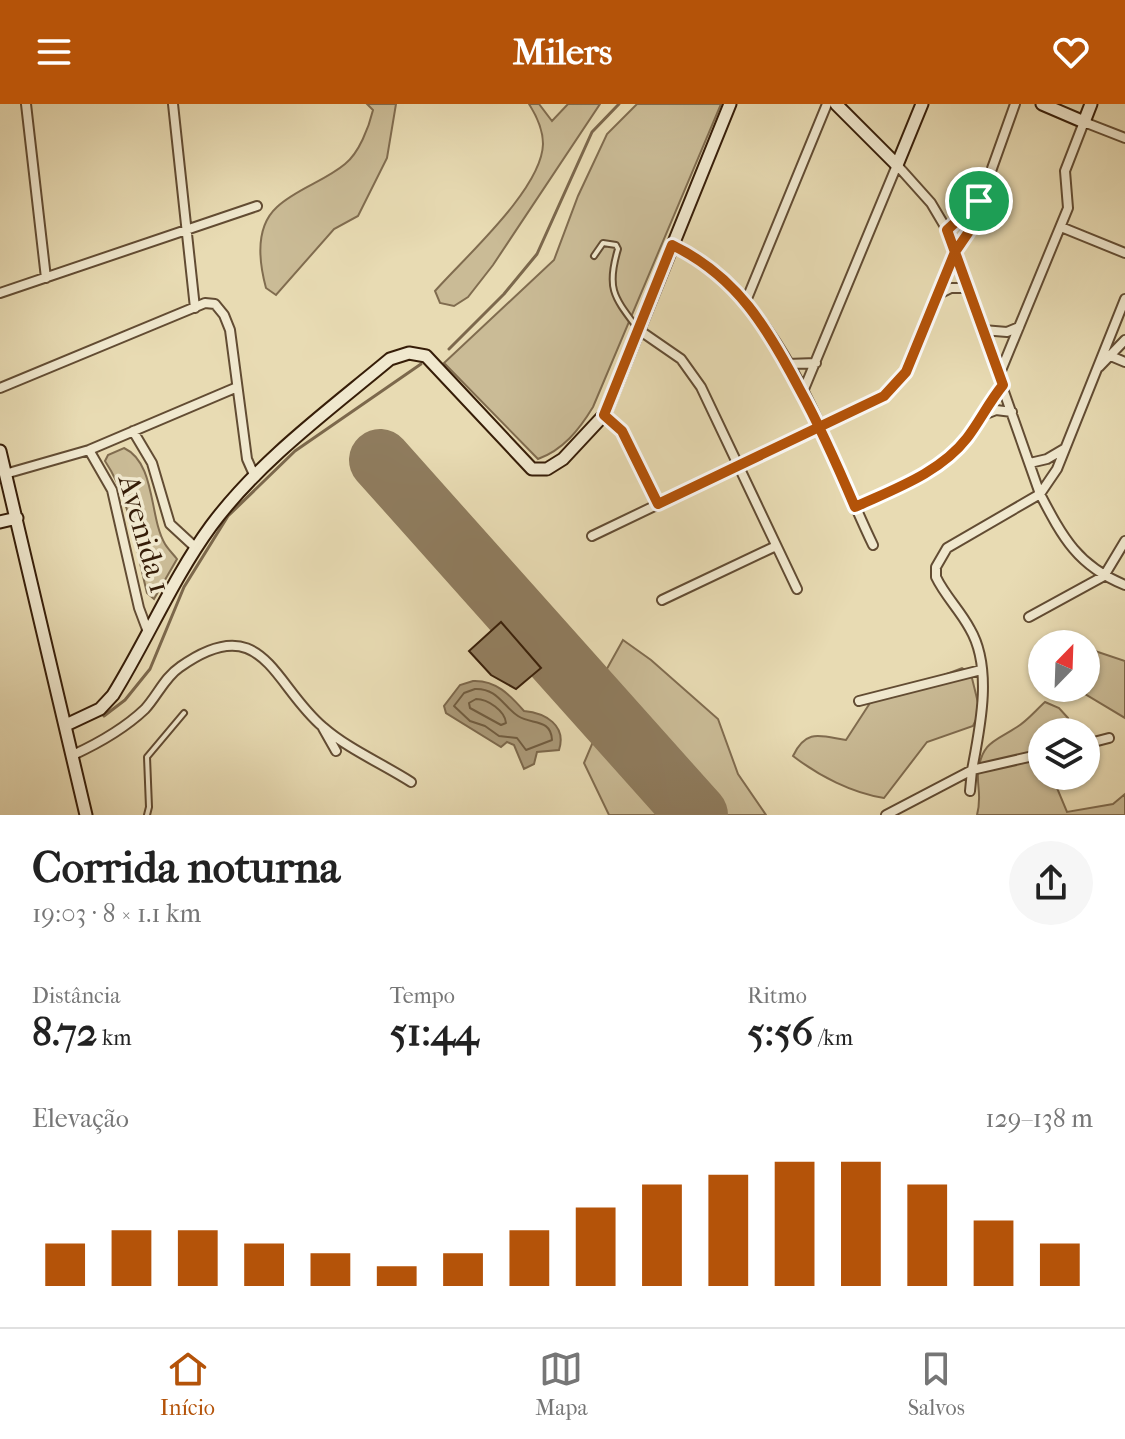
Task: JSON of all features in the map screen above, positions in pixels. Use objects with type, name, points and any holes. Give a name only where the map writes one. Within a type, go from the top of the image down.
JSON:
[{"type":"street","points":[[26,104],[46,278]]},
{"type":"street","points":[[173,104],[195,308]]},
{"type":"street","points":[[66,725],[100,709],[113,695],[212,524],[255,477],[330,408],[390,359],[409,353],[426,356],[532,469],[547,469],[563,459],[604,415],[730,104]]},
{"type":"street","points":[[746,301],[827,104]]},
{"type":"street","points":[[836,104],[931,203],[947,230],[1040,494],[1059,530],[1080,559],[1104,576],[1125,585]]},
{"type":"street","points":[[802,394],[922,104]]},
{"type":"street","points":[[592,536],[884,396],[895,387],[906,372],[955,252],[970,230],[1015,104]]},
{"type":"street","points":[[1042,104],[1125,138]]},
{"type":"street","points":[[999,374],[1068,208],[1065,171],[1091,104]]},
{"type":"street","points":[[947,230],[979,201]]},
{"type":"street","points":[[0,293],[257,206]]},
{"type":"street","points":[[1061,227],[1125,253]]},
{"type":"street","points":[[672,245],[720,274],[746,301],[775,341],[821,425],[873,545]]},
{"type":"street","points":[[937,296],[951,288],[968,288]]},
{"type":"street","points":[[970,791],[980,716],[980,652],[971,629],[942,589],[936,577],[936,567],[947,548],[1040,494],[1057,469],[1106,354],[1125,299]]},
{"type":"street","points":[[0,388],[205,303],[215,304],[230,330],[235,388],[247,459],[255,477]]},
{"type":"street","points":[[983,330],[1007,332],[1020,327]]},
{"type":"street","points":[[639,330],[681,359],[701,387],[797,589]]},
{"type":"street","points":[[1106,354],[1125,340]]},
{"type":"street","points":[[1106,354],[1125,362]]},
{"type":"street","points":[[787,364],[816,363]]},
{"type":"street","points":[[855,507],[927,472],[965,440],[1003,385]]},
{"type":"street","points":[[5,474],[89,450],[235,388]]},
{"type":"street","points":[[980,417],[996,410],[1012,412]]},
{"type":"street","points":[[604,415],[622,431],[658,504]]},
{"type":"street","points":[[133,431],[152,463],[170,524],[196,548]]},
{"type":"street","points":[[1030,463],[1047,459],[1065,449]]},
{"type":"street","name":"Avenida 1","points":[[89,450],[112,490],[139,608],[148,632]]},
{"type":"street","points":[[0,451],[86,815]]},
{"type":"street","points":[[0,522],[17,518]]},
{"type":"street","points":[[1029,617],[1104,576],[1125,541]]},
{"type":"street","points":[[662,600],[776,546]]},
{"type":"street","points":[[73,755],[105,740],[144,710],[176,669],[203,652],[236,646],[259,655],[277,670],[322,727],[336,751]]},
{"type":"street","points":[[859,701],[981,670]]},
{"type":"street","points":[[322,727],[411,782]]},
{"type":"street","points":[[1100,740],[1109,738]]},
{"type":"street","points":[[886,815],[972,770],[1028,757]]},
{"type":"lane","points":[[594,256],[603,243],[616,245],[618,249],[610,273],[611,288],[639,330]]},
{"type":"lane","points":[[147,815],[147,757],[184,713]]},
{"type":"shaded area","points":[[367,104],[396,104],[387,158],[358,216],[334,229],[276,295],[266,288],[262,267],[261,245],[265,224],[277,207],[350,159],[363,139],[371,117],[373,110]]},
{"type":"shaded area","points":[[529,104],[539,104],[552,121],[568,104],[600,104],[493,265],[468,297],[454,306],[440,303],[435,291],[500,222],[530,181],[539,162],[542,133]]},
{"type":"shaded area","points":[[637,104],[721,104],[593,407],[570,438],[538,459],[444,363],[554,260],[578,196],[607,134]]},
{"type":"shaded area","points":[[124,448],[142,466],[160,533],[177,559],[154,599],[147,593],[121,491],[105,461],[108,455]]},
{"type":"shaded area","points":[[623,640],[651,660],[718,719],[738,774],[766,815],[702,815],[628,735],[599,683]]},
{"type":"shaded area","points":[[1100,653],[1125,661],[1125,718],[1098,702]]},
{"type":"shaded area","points":[[962,668],[971,674],[980,711],[973,726],[927,742],[884,798],[836,783],[793,756],[803,741],[815,736],[846,740],[870,703]]},
{"type":"shaded area","points":[[1045,702],[1059,708],[1068,718],[1028,718]]},
{"type":"shaded area","points":[[1028,718],[1028,790],[1058,790],[1067,812],[1113,804],[1125,794],[1125,815],[977,815],[978,772],[983,754],[991,743]]},
{"type":"shaded area","points":[[595,737],[617,754],[665,815],[609,815],[584,763]]},
{"type":"water","points":[[473,681],[496,686],[524,711],[539,714],[552,722],[560,734],[559,750],[537,752],[534,764],[524,769],[514,745],[507,742],[501,747],[446,713],[444,706],[460,685]]},
{"type":"building","points":[[501,622],[541,668],[516,689],[491,675],[469,651]]},
{"type":"waterway","points":[[449,349],[504,294],[537,254],[592,132],[619,104]]},
{"type":"waterway","points":[[104,716],[125,700],[150,669],[184,587],[228,516],[295,451],[421,364]]},
{"type":"runway","points":[[380,460],[697,815]]},
{"type":"route","points":[[979,201],[947,230],[955,252],[1003,385],[965,440],[946,457],[927,472],[855,507],[821,425],[757,314],[720,274],[672,245],[604,415],[622,431],[658,504],[821,425],[884,396],[895,387],[906,372],[955,252],[970,230],[979,201]]}]
